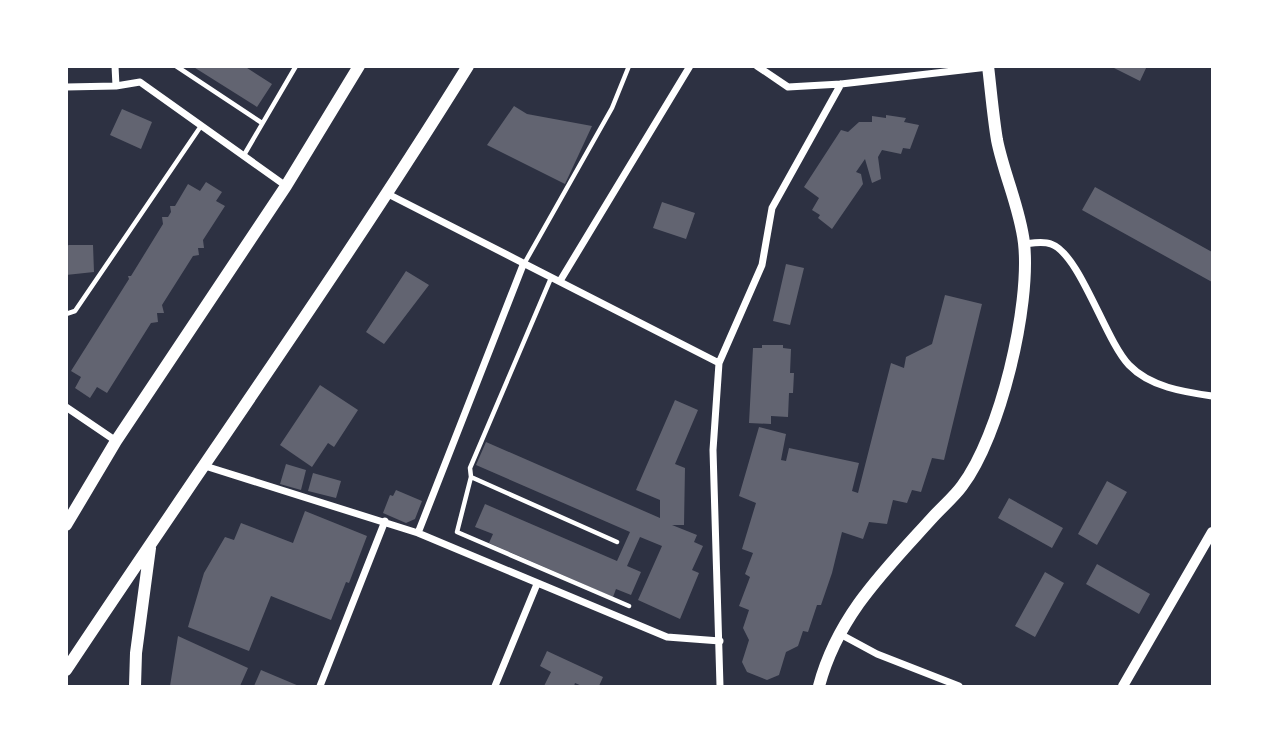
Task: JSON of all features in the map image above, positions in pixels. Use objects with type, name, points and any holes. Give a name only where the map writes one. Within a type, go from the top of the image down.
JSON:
[{"type":"main road","points":[[66,525],[116,441],[286,186],[359,66]]},
{"type":"main road","points":[[66,670],[388,194],[468,66]]},
{"type":"main road","points":[[819,687],[823,671],[840,634],[862,596],[962,486],[997,416],[1019,325],[1024,286],[1024,244],[998,140],[988,67]]},
{"type":"main road","points":[[66,507],[82,498]]},
{"type":"main road","points":[[135,687],[136,653],[151,543]]},
{"type":"street","points":[[115,66],[116,86]]},
{"type":"street","points":[[556,279],[690,66]]},
{"type":"street","points":[[757,66],[788,87],[988,67]]},
{"type":"street","points":[[66,87],[116,86],[139,82],[286,186]]},
{"type":"street","points":[[720,687],[713,450],[719,363],[762,265],[772,208],[841,83]]},
{"type":"street","points":[[388,194],[719,363]]},
{"type":"street","points":[[1024,244],[1043,243],[1058,248],[1072,264],[1126,363],[1157,383],[1177,390],[1213,396]]},
{"type":"street","points":[[418,533],[523,265]]},
{"type":"street","points":[[66,407],[116,441]]},
{"type":"street","points":[[205,466],[418,533],[667,637],[720,641]]},
{"type":"street","points":[[320,687],[385,521]]},
{"type":"street","points":[[1123,687],[1213,532]]},
{"type":"street","points":[[495,687],[540,585]]},
{"type":"street","points":[[840,634],[877,654],[959,687]]},
{"type":"lane","points":[[176,66],[262,123]]},
{"type":"lane","points":[[523,265],[612,108],[629,66]]},
{"type":"lane","points":[[244,155],[293,68]]},
{"type":"lane","points":[[66,314],[75,311],[201,125]]},
{"type":"lane","points":[[556,279],[470,468],[471,477],[457,532],[629,606]]},
{"type":"lane","points":[[471,477],[617,542]]},
{"type":"lane","points":[[540,585],[549,572]]},
{"type":"building","points":[[192,66],[244,66],[272,84],[257,107]]},
{"type":"building","points":[[1110,66],[1147,66],[1140,81]]},
{"type":"building","points":[[514,106],[527,114],[592,126],[565,184],[487,145]]},
{"type":"building","points":[[122,109],[152,122],[141,149],[110,135]]},
{"type":"building","points":[[886,115],[906,118],[904,122],[919,125],[910,149],[903,148],[901,154],[882,150],[878,157],[881,179],[872,183],[865,159],[856,172],[861,174],[863,184],[832,229],[812,210],[819,198],[804,187],[841,130],[848,132],[859,122],[872,122],[872,116],[886,118]]},
{"type":"building","points":[[206,182],[222,192],[216,201],[225,206],[203,240],[204,248],[198,248],[199,255],[193,256],[162,305],[164,313],[157,313],[158,322],[151,323],[107,393],[97,387],[90,398],[75,388],[81,377],[71,371],[163,224],[162,217],[168,217],[170,206],[175,206],[188,184],[200,191]]},
{"type":"building","points":[[1095,187],[1212,252],[1212,282],[1082,210]]},
{"type":"building","points":[[662,202],[695,213],[686,239],[653,228]]},
{"type":"building","points":[[93,245],[94,272],[66,275],[66,246]]},
{"type":"building","points":[[786,264],[804,268],[790,325],[773,321]]},
{"type":"building","points":[[406,271],[429,285],[384,344],[366,332]]},
{"type":"building","points":[[945,295],[982,304],[944,460],[932,458],[921,492],[912,490],[907,503],[893,500],[887,524],[869,522],[863,539],[842,532],[821,605],[817,605],[808,632],[803,631],[798,646],[786,652],[779,675],[767,680],[747,672],[742,662],[749,640],[743,628],[749,610],[739,606],[750,577],[745,574],[753,553],[742,549],[756,503],[739,496],[759,427],[786,434],[781,460],[786,461],[789,448],[859,463],[852,491],[858,493],[891,363],[904,368],[906,357],[932,344]]},
{"type":"building","points":[[762,345],[783,345],[783,348],[791,349],[790,373],[794,373],[793,393],[789,393],[788,417],[771,416],[771,424],[749,423],[753,348],[762,348]]},
{"type":"building","points":[[320,385],[358,410],[334,447],[328,443],[312,467],[280,445]]},
{"type":"building","points":[[675,400],[698,410],[675,464],[685,468],[684,525],[672,525],[697,535],[694,542],[703,546],[692,570],[699,573],[680,619],[638,600],[662,546],[640,537],[627,566],[641,572],[631,595],[616,589],[613,597],[489,543],[493,534],[475,527],[485,504],[617,561],[630,532],[476,465],[486,442],[660,518],[660,500],[636,490]]},
{"type":"building","points":[[286,464],[306,470],[301,490],[280,484]]},
{"type":"building","points":[[313,473],[341,481],[336,498],[308,491]]},
{"type":"building","points":[[1107,481],[1127,492],[1097,545],[1078,534]]},
{"type":"building","points":[[396,490],[422,501],[415,519],[406,523],[383,513],[390,495],[393,496]]},
{"type":"building","points":[[1009,498],[1063,528],[1052,548],[998,518]]},
{"type":"building","points":[[305,511],[367,536],[331,620],[271,596],[249,651],[188,627],[204,573],[225,537],[234,540],[241,523],[293,543]]},
{"type":"building","points":[[1097,564],[1150,594],[1139,614],[1086,584]]},
{"type":"building","points":[[1045,572],[1064,583],[1035,637],[1015,626]]},
{"type":"building","points":[[178,636],[248,668],[240,686],[170,686]]},
{"type":"building","points":[[547,651],[603,677],[599,686],[582,686],[575,683],[574,686],[544,686],[551,672],[540,666]]},
{"type":"building","points":[[261,670],[299,686],[254,686]]}]
